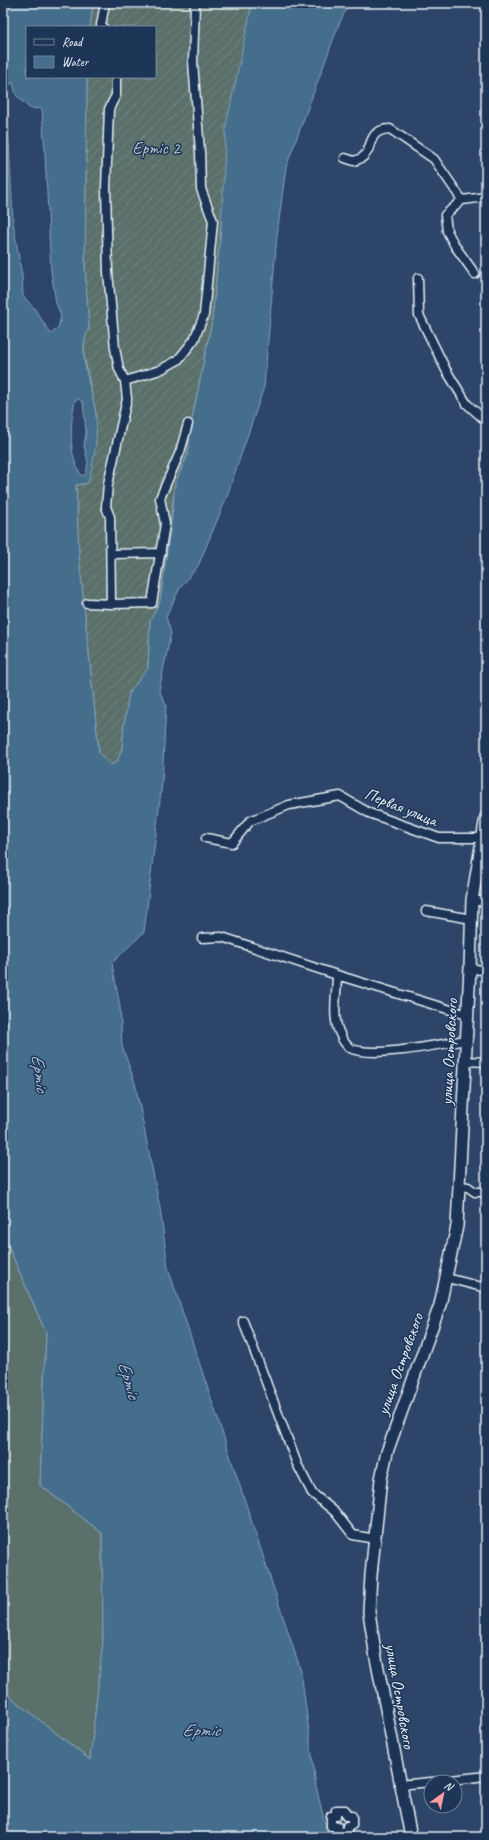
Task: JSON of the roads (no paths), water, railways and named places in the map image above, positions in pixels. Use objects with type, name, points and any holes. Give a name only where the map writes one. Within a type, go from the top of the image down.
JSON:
[{"type":"main road","name":"улица Островского","points":[[410,1837],[399,1785],[369,1612],[381,1479],[386,1452],[440,1305],[457,1226],[472,900],[486,817]]},
{"type":"street","points":[[101,26],[105,3]]},
{"type":"street","points":[[126,381],[160,370],[178,360],[194,340],[204,315],[213,221],[201,189],[200,152],[193,62],[195,3]]},
{"type":"street","points":[[111,604],[112,554],[110,517],[106,507],[108,484],[127,399],[126,381],[119,369],[115,348],[108,272],[106,188],[109,109],[116,95],[116,78]]},
{"type":"street","points":[[345,158],[354,161],[364,156],[375,135],[381,129],[390,129],[434,159],[462,200]]},
{"type":"street","points":[[475,274],[455,246],[447,231],[445,215],[462,200],[486,197]]},
{"type":"street","points":[[418,278],[418,315],[446,370],[467,404],[486,421]]},
{"type":"street","points":[[87,603],[152,603],[165,524],[160,498],[180,452],[188,424]]},
{"type":"street","points":[[112,554],[161,552]]},
{"type":"street","name":"Первая улица","points":[[206,838],[232,843],[250,821],[289,805],[340,796],[369,813],[439,838],[482,838]]},
{"type":"street","points":[[472,900],[486,902]]},
{"type":"street","points":[[426,912],[472,919]]},
{"type":"street","points":[[202,938],[222,937],[337,975],[467,1015]]},
{"type":"street","points":[[470,968],[486,971]]},
{"type":"street","points":[[337,975],[337,1026],[341,1037],[350,1048],[367,1052],[398,1051],[466,1040]]},
{"type":"street","points":[[465,1061],[486,1062]]},
{"type":"street","points":[[459,1186],[468,1187],[475,1192],[486,1192]]},
{"type":"street","points":[[447,1278],[486,1288]]},
{"type":"street","points":[[243,1322],[297,1464],[312,1493],[335,1512],[353,1535],[375,1539]]},
{"type":"street","points":[[463,1779],[486,1776]]},
{"type":"street","points":[[399,1785],[423,1783]]},
{"type":"water","name":"Ертіс","points":[[3,3],[93,3],[90,26],[26,26],[26,78],[87,78],[85,269],[89,328],[85,338],[84,360],[96,416],[96,441],[94,458],[88,483],[76,485],[79,556],[99,753],[110,765],[117,762],[122,749],[129,693],[148,668],[150,621],[160,601],[175,483],[188,455],[191,424],[212,321],[221,227],[226,125],[251,9],[257,3],[349,3],[339,24],[286,167],[277,235],[264,387],[226,499],[198,566],[180,588],[166,617],[171,633],[159,690],[166,705],[162,783],[144,932],[112,963],[120,1007],[122,1046],[135,1083],[160,1208],[168,1268],[301,1671],[316,1786],[328,1837],[3,1837],[3,1691],[90,1760],[103,1641],[102,1533],[40,1485],[46,1333],[3,1234]],"holes":[[[13,82],[16,95],[29,108],[42,109],[51,271],[56,303],[61,316],[58,328],[51,334],[34,308],[23,296],[22,276],[13,222],[7,102],[8,87]],[[78,399],[83,402],[86,431],[84,446],[88,462],[86,474],[82,476],[74,460],[71,429],[75,401]]]},
{"type":"park label","name":"Ертіс 2","points":[[156,148]]}]
